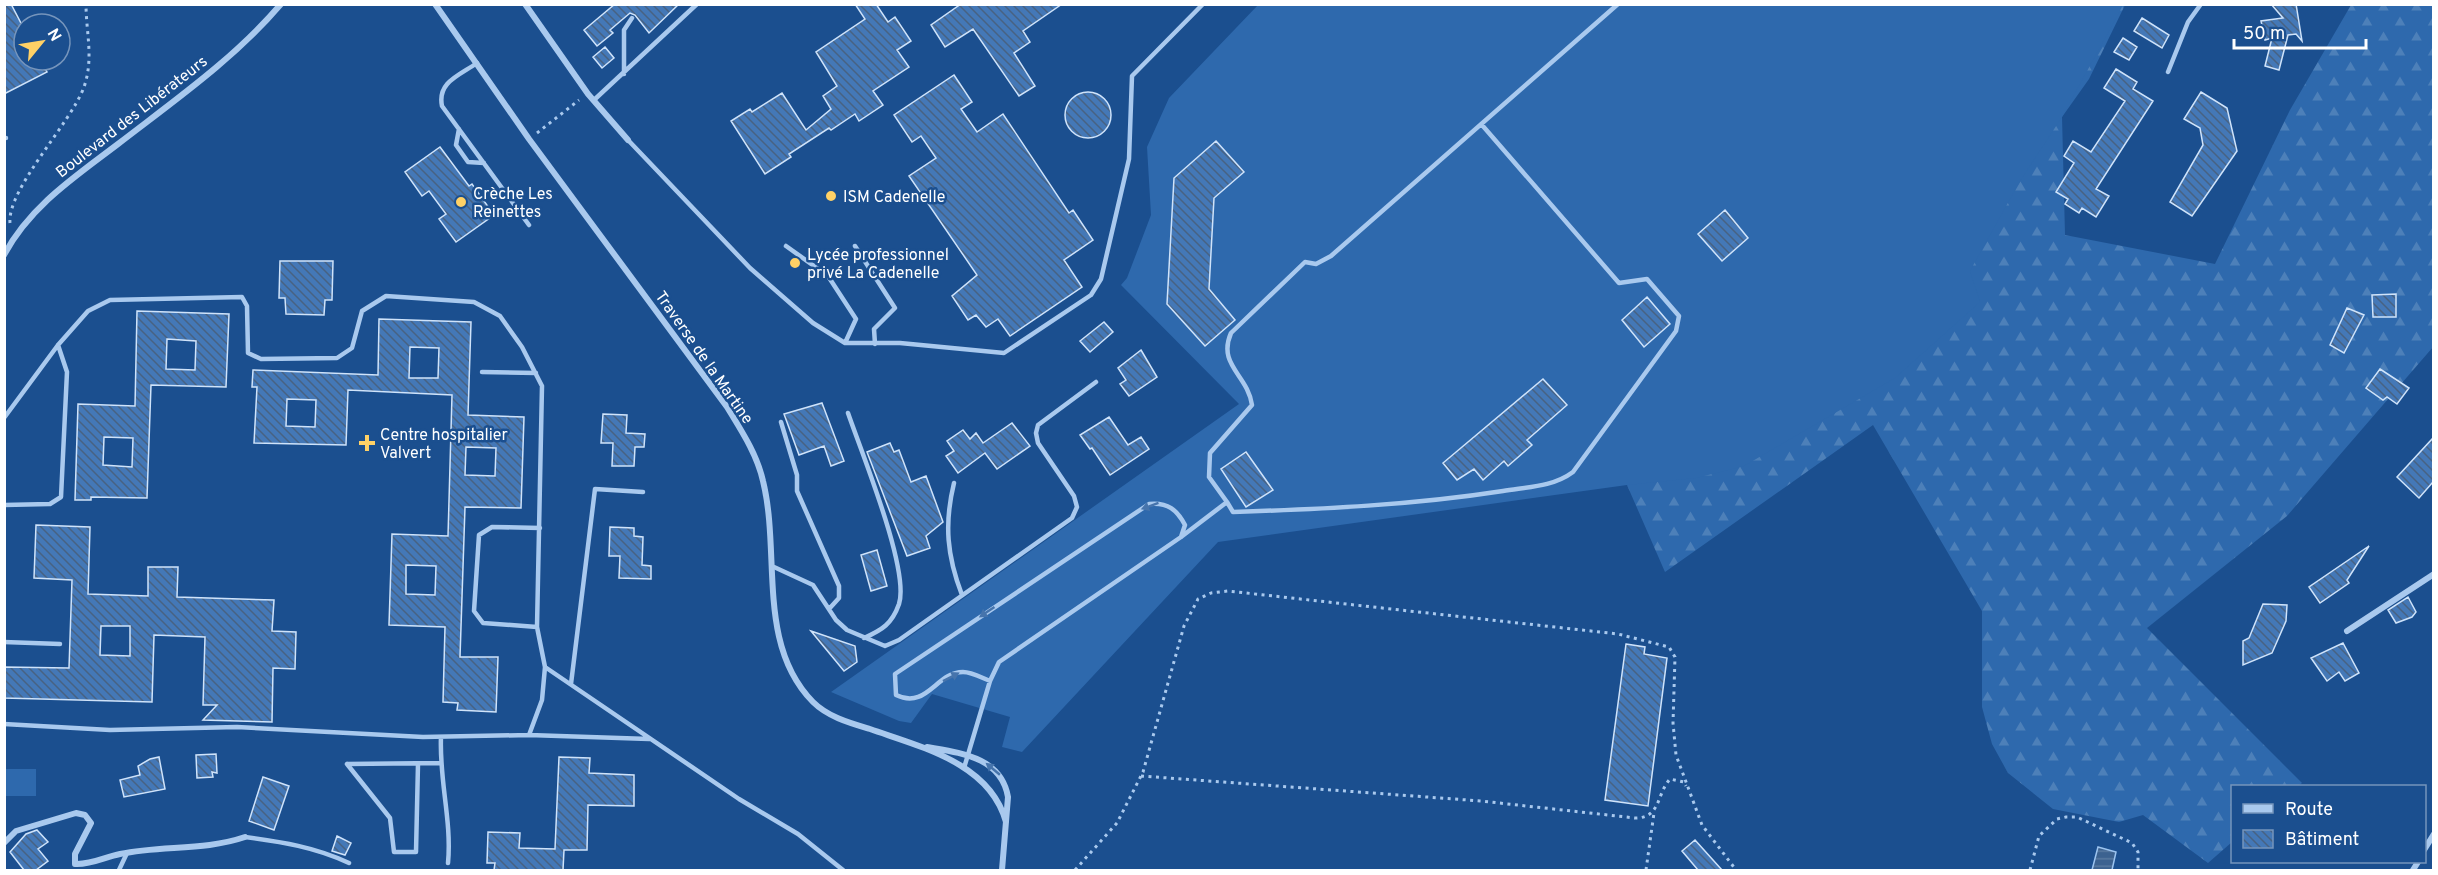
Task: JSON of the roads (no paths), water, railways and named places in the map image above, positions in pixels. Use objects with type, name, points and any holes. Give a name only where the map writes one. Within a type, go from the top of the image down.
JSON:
[{"type":"street","name":"Boulevard des Libérateurs","points":[[4,255],[12,240],[28,220],[57,190],[237,51],[281,4]]},
{"type":"street","name":"Traverse de la Martine","points":[[435,4],[529,139],[727,407],[748,442],[763,478],[771,523],[777,635],[783,659],[798,683],[814,703],[842,720],[915,744],[968,755],[988,764],[999,773],[1006,786],[1008,797],[1002,870]]},
{"type":"street","points":[[525,4],[588,94],[628,140]]},
{"type":"street","points":[[2347,631],[2433,574]]},
{"type":"street","name":"Traverse de la Martine","points":[[915,744],[964,768],[977,777],[1001,803],[1006,822]]},
{"type":"street","points":[[4,843],[16,831],[76,813],[85,815],[91,823],[75,854],[75,864],[84,865],[127,853],[222,845],[245,837]]},
{"type":"lane","points":[[594,100],[697,4]]},
{"type":"lane","points":[[628,140],[750,268],[813,323],[845,343],[875,345],[900,343],[1004,353],[1091,295],[1101,279],[1129,159],[1132,76],[1203,4]]},
{"type":"lane","points":[[1482,125],[1619,283],[1647,279],[1679,316],[1676,331],[1573,472],[1560,482],[1468,497],[1358,508],[1233,512],[1209,477],[1210,453],[1252,405],[1251,394],[1228,359],[1225,346],[1231,333],[1305,262],[1316,264],[1331,256],[1618,4]]},
{"type":"lane","points":[[2168,72],[2188,22],[2201,4]]},
{"type":"lane","points":[[624,74],[624,30],[632,18]]},
{"type":"lane","points":[[477,63],[443,86],[440,95],[442,106],[529,225]]},
{"type":"lane","points":[[459,129],[456,145],[468,162],[484,163]]},
{"type":"lane","points":[[786,246],[828,276],[856,319],[845,343]]},
{"type":"lane","points":[[855,246],[895,308],[874,329],[875,345]]},
{"type":"lane","points":[[4,418],[58,345],[88,311],[110,300],[242,297],[247,306],[249,354],[261,359],[337,358],[352,348],[362,311],[386,296],[474,302],[500,316],[522,347],[542,386],[537,627],[545,668],[542,700],[529,735]]},
{"type":"lane","points":[[4,505],[50,504],[61,497],[67,372],[58,345]]},
{"type":"lane","points":[[482,372],[536,373]]},
{"type":"lane","points":[[774,567],[813,585],[828,609],[847,630],[885,646],[899,640],[1072,518],[1077,507],[1074,496],[1038,443],[1036,433],[1038,425],[1095,382]]},
{"type":"lane","points":[[848,413],[894,545],[899,584],[899,603],[885,628],[864,638]]},
{"type":"lane","points":[[781,422],[797,475],[797,491],[839,586],[839,598],[828,609]]},
{"type":"lane","points":[[954,483],[946,527],[953,571],[962,595]]},
{"type":"lane","points":[[571,684],[595,489],[643,492]]},
{"type":"lane","points":[[964,768],[990,681],[999,662],[1181,537],[1227,502]]},
{"type":"lane","points":[[990,681],[964,672],[955,673],[916,699],[907,700],[896,694],[894,687],[895,674],[1149,504],[1162,503],[1178,512],[1185,525],[1181,537]]},
{"type":"lane","points":[[537,627],[483,623],[474,611],[474,590],[479,535],[492,527],[540,528]]},
{"type":"lane","points":[[4,642],[60,644]]},
{"type":"lane","points":[[545,668],[739,800],[798,834],[843,870]]},
{"type":"lane","points":[[4,724],[110,730],[237,728],[441,737],[529,735],[650,739]]},
{"type":"lane","points":[[441,737],[440,763],[451,837],[448,863]]},
{"type":"lane","points":[[418,764],[416,852],[394,852],[390,818],[347,764],[440,763]]},
{"type":"lane","points":[[245,837],[297,844],[327,853],[349,863]]},
{"type":"lane","points":[[119,870],[127,853]]},
{"type":"place","name":"ISM Cadenelle","points":[[831,196]]},
{"type":"place","name":"Crèche Les Reinettes","points":[[461,202]]},
{"type":"place","name":"Lycée professionnel privé La Cadenelle","points":[[795,263]]},
{"type":"place","name":"Centre hospitalier Valvert","points":[[367,443]]}]
